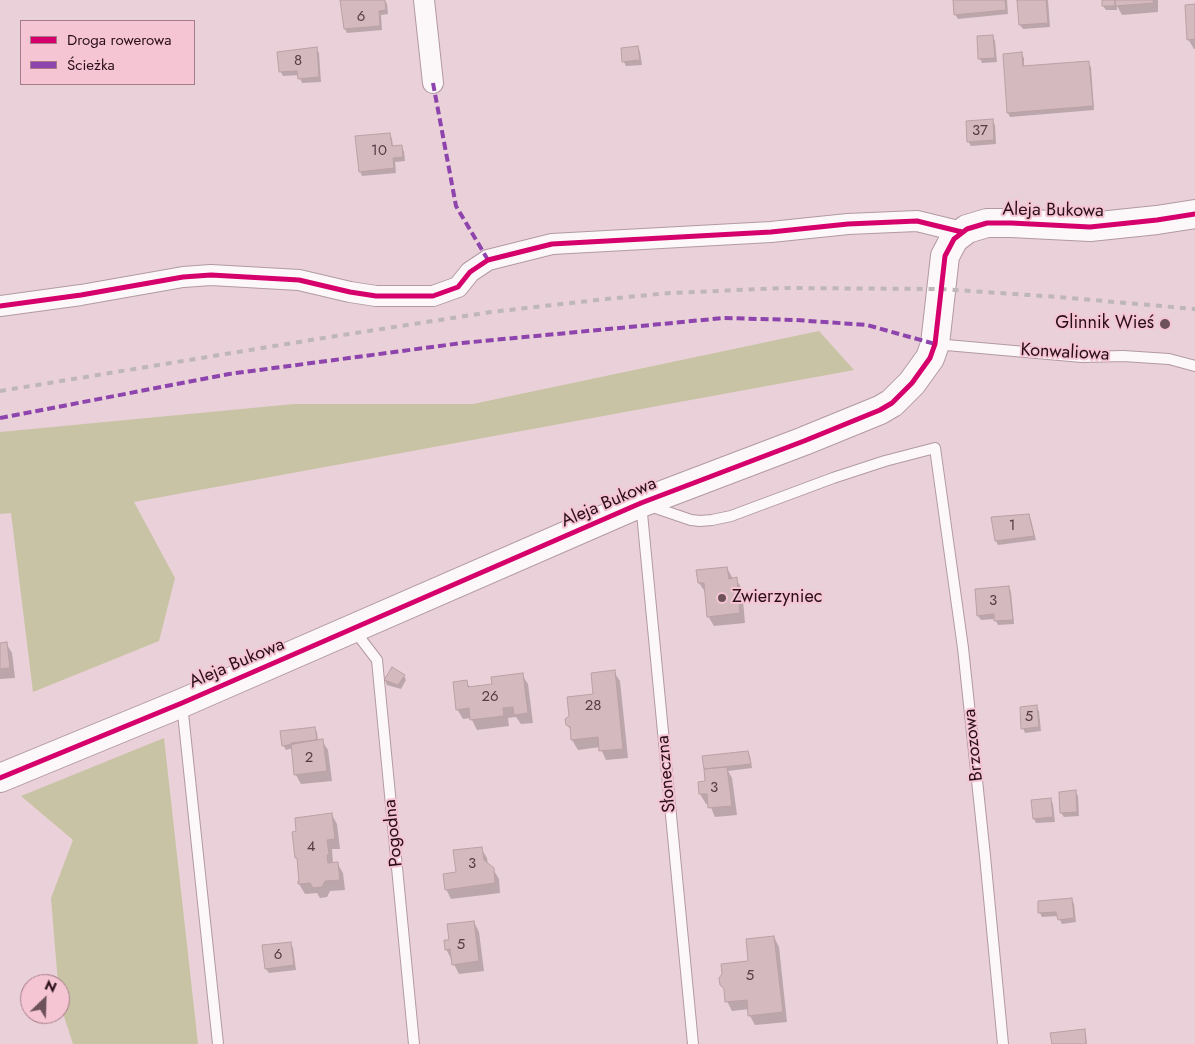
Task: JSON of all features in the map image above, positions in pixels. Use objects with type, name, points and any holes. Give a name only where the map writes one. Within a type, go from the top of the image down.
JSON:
[{"type":"street","points":[[424,0],[433,83]]},
{"type":"street","name":"Aleja Bukowa","points":[[0,778],[182,703],[641,503],[880,410],[892,403],[912,383],[930,358],[935,344],[945,256],[951,243],[962,232],[974,226],[1011,223],[1090,227],[1195,214]]},
{"type":"street","points":[[0,306],[81,295],[183,277],[211,275],[299,280],[376,296],[432,296],[458,287],[470,272],[488,260],[552,244],[771,232],[848,224],[917,221],[962,232]]},
{"type":"lane","name":"Konwaliowa","points":[[935,344],[1082,356],[1169,359],[1195,366]]},
{"type":"lane","name":"Brzozowa","points":[[641,503],[691,520],[712,520],[731,516],[859,470],[935,448],[964,648],[986,856],[1003,1044]]},
{"type":"lane","name":"Słoneczna","points":[[641,503],[693,1044]]},
{"type":"lane","name":"Pogodna","points":[[353,629],[377,660],[414,1044]]},
{"type":"lane","points":[[182,703],[218,1044]]},
{"type":"shaded area","points":[[819,331],[854,370],[134,502],[175,578],[159,641],[33,692],[11,513],[0,514],[0,432],[294,404],[473,404]]},
{"type":"shaded area","points":[[164,738],[198,1044],[73,1044],[66,1024],[70,1024],[70,974],[57,974],[51,898],[73,840],[21,796]]},
{"type":"building","points":[[340,0],[385,0],[386,10],[379,11],[380,26],[344,29]]},
{"type":"building","points":[[953,0],[1005,0],[1006,10],[954,15]]},
{"type":"building","points":[[1017,0],[1046,0],[1048,23],[1019,25]]},
{"type":"building","points":[[1102,0],[1115,0],[1115,6],[1102,6]]},
{"type":"building","points":[[1115,0],[1153,0],[1154,3],[1115,6]]},
{"type":"building","points":[[1195,4],[1195,39],[1187,40],[1185,5]]},
{"type":"building","points":[[993,35],[995,58],[978,59],[977,36]]},
{"type":"building","points":[[638,46],[640,60],[622,62],[621,48]]},
{"type":"building","points":[[317,47],[319,77],[298,79],[297,71],[279,72],[277,52]]},
{"type":"building","points":[[1022,52],[1023,66],[1089,61],[1093,106],[1007,113],[1003,54]]},
{"type":"building","points":[[993,119],[994,140],[967,142],[966,121]]},
{"type":"building","points":[[390,133],[392,146],[402,145],[403,157],[393,158],[394,168],[359,172],[355,136]]},
{"type":"building","points":[[1029,514],[1034,536],[995,541],[991,517]]},
{"type":"building","name":"Zwierzyniec","points":[[727,567],[729,579],[737,577],[740,613],[707,617],[704,583],[698,583],[696,570]]},
{"type":"building","points":[[1009,586],[1013,620],[994,621],[994,614],[977,616],[975,589]]},
{"type":"building","points":[[7,642],[10,668],[0,669],[0,643]]},
{"type":"building","points":[[392,667],[405,675],[398,685],[384,680]]},
{"type":"building","points":[[615,670],[623,749],[599,751],[598,737],[571,740],[570,727],[566,725],[565,719],[569,716],[567,697],[593,694],[591,673]]},
{"type":"building","points":[[523,673],[528,713],[514,715],[513,707],[503,708],[504,716],[470,720],[469,708],[456,710],[453,682],[467,680],[468,687],[492,684],[491,677]]},
{"type":"building","points":[[1037,705],[1039,727],[1021,729],[1020,707]]},
{"type":"building","points":[[315,727],[317,740],[282,746],[280,731]]},
{"type":"building","points":[[323,739],[327,771],[294,775],[291,743]]},
{"type":"building","points":[[748,751],[751,764],[704,769],[702,756]]},
{"type":"building","points":[[727,767],[732,806],[708,808],[707,794],[699,794],[698,782],[705,781],[704,769]]},
{"type":"building","points":[[1076,790],[1077,812],[1060,813],[1059,792]]},
{"type":"building","points":[[1051,798],[1053,817],[1033,819],[1031,800]]},
{"type":"building","points":[[332,813],[335,839],[327,840],[329,854],[327,855],[328,863],[338,862],[340,880],[325,881],[322,887],[313,888],[310,883],[298,884],[297,858],[295,858],[292,832],[296,831],[295,818]]},
{"type":"building","points":[[482,847],[484,860],[494,868],[495,883],[445,890],[443,874],[456,872],[453,850]]},
{"type":"building","points":[[1072,898],[1074,918],[1058,920],[1056,912],[1038,913],[1038,901]]},
{"type":"building","points":[[474,921],[479,961],[452,965],[450,949],[445,950],[444,940],[449,940],[447,924]]},
{"type":"building","points":[[774,936],[783,1012],[748,1016],[747,1000],[725,1002],[724,989],[720,985],[719,978],[722,974],[721,964],[748,961],[746,939]]},
{"type":"building","points":[[291,942],[294,965],[265,969],[262,945]]},
{"type":"building","points":[[1085,1029],[1086,1044],[1052,1044],[1050,1033]]},
{"type":"railway","points":[[0,391],[491,312],[670,293],[785,288],[941,289],[1195,309]]},
{"type":"marked path","points":[[433,83],[456,206],[488,260]]},
{"type":"marked path","points":[[0,418],[229,374],[462,343],[724,318],[796,320],[867,325],[935,344]]},
{"type":"cycle path","points":[[0,778],[182,703],[641,503],[880,410],[892,403],[912,383],[930,358],[935,344],[945,256],[954,239],[967,229],[987,223],[1090,227],[1195,214]]},
{"type":"cycle path","points":[[0,306],[81,295],[183,277],[211,275],[299,280],[376,296],[433,296],[458,287],[470,272],[488,260],[552,244],[771,232],[848,224],[917,221],[962,232]]},
{"type":"place","name":"Glinnik Wieś","points":[[1165,324]]},
{"type":"place","name":"Zwierzyniec","points":[[722,598]]}]
